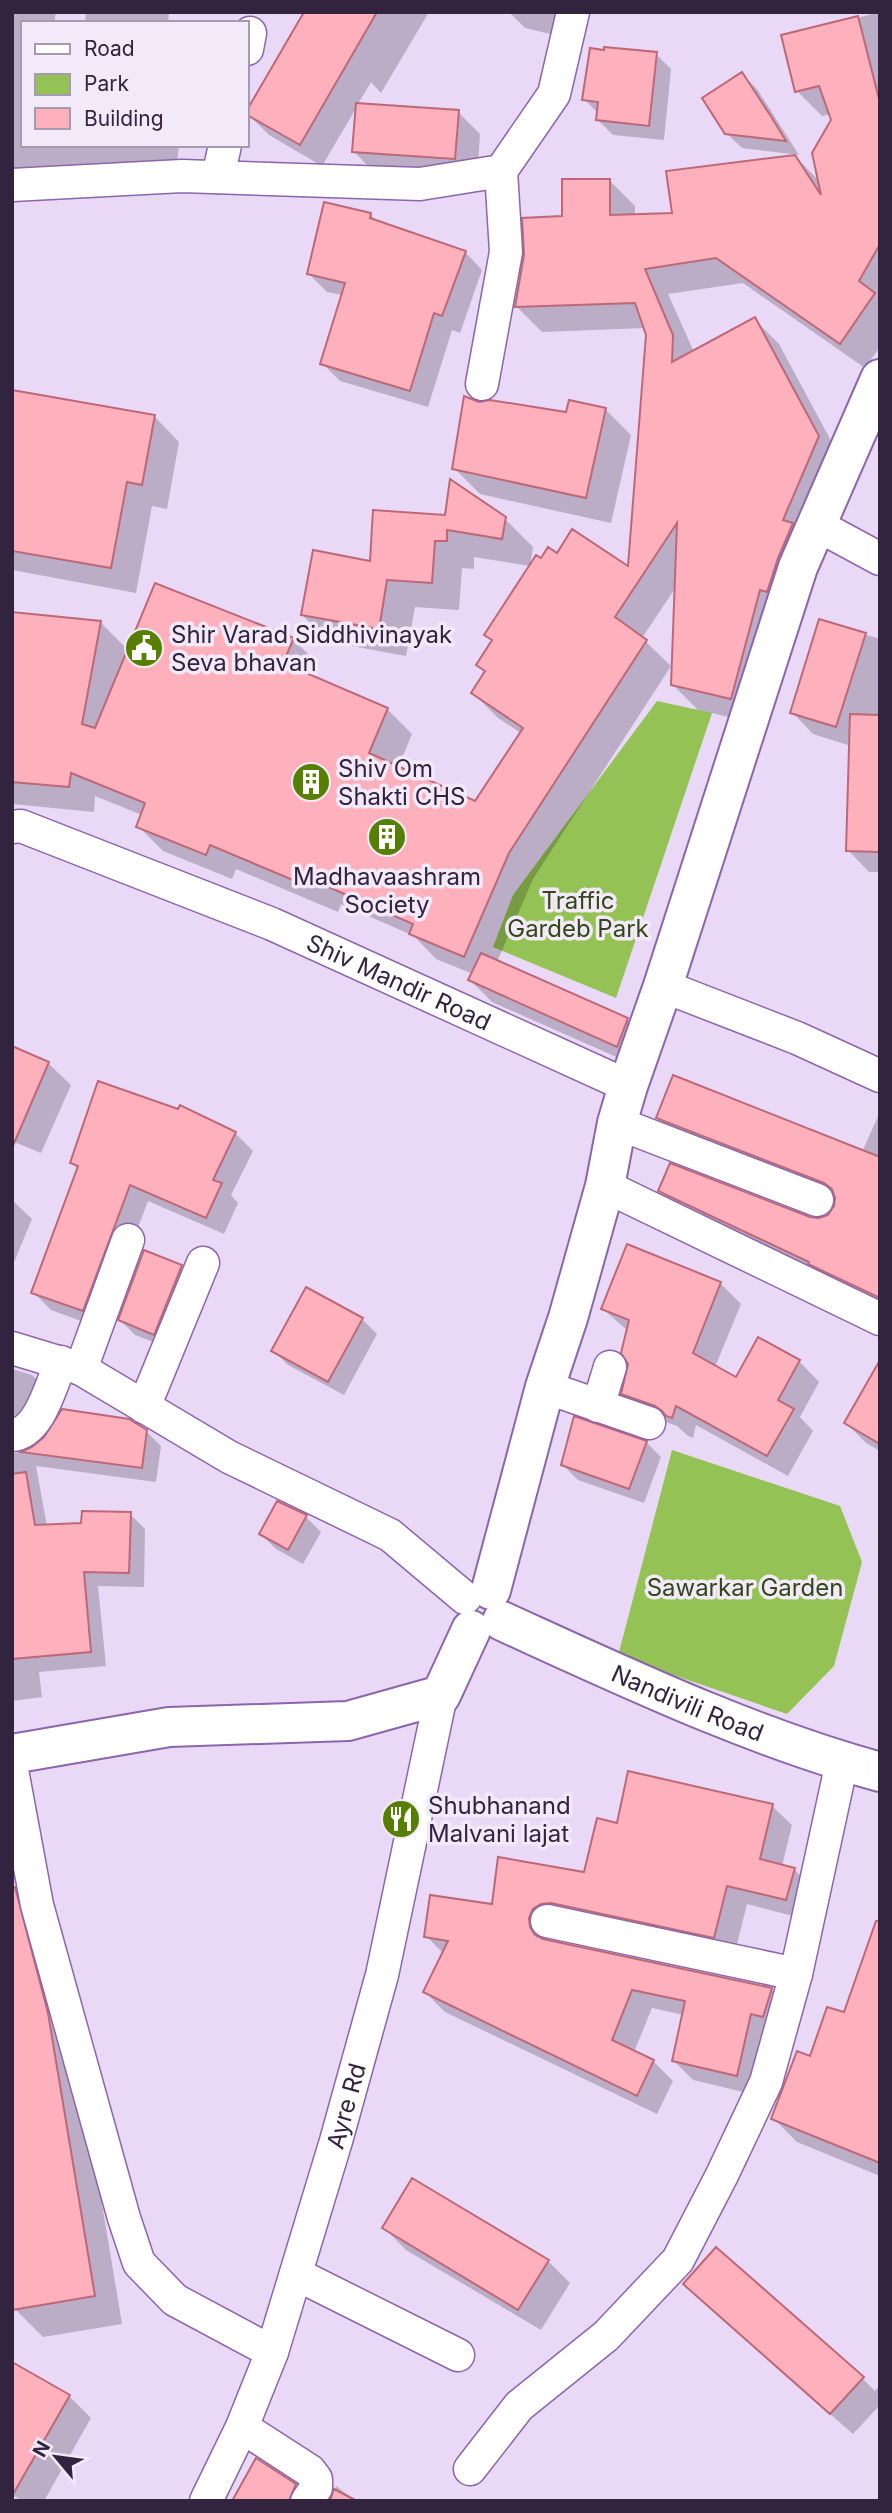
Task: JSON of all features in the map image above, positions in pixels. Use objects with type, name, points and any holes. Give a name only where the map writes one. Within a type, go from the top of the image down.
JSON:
[{"type":"street","points":[[482,384],[506,252],[502,171],[554,94],[573,12]]},
{"type":"street","points":[[218,177],[225,147]]},
{"type":"street","points":[[12,185],[183,176],[421,184],[502,171]]},
{"type":"street","points":[[12,1755],[169,1727],[348,1721],[441,1695],[482,1610],[605,1186],[617,1123],[628,1086],[663,986],[798,567],[880,379]]},
{"type":"street","points":[[817,525],[880,559]]},
{"type":"street","name":"Shiv Mandir Road","points":[[12,827],[21,826],[272,924],[628,1086]]},
{"type":"street","points":[[663,986],[796,1038],[880,1076]]},
{"type":"street","points":[[617,1123],[817,1200]]},
{"type":"street","points":[[605,1186],[880,1319]]},
{"type":"street","points":[[12,1435],[26,1431],[36,1421],[71,1365],[128,1240]]},
{"type":"street","points":[[144,1406],[203,1263]]},
{"type":"street","points":[[12,1348],[71,1365],[229,1457],[390,1535],[482,1610]]},
{"type":"street","points":[[598,1406],[610,1367]]},
{"type":"street","points":[[545,1387],[649,1423]]},
{"type":"street","name":"Nandivili Road","points":[[482,1610],[670,1698],[842,1762],[880,1772]]},
{"type":"street","name":"Ayre Rd","points":[[206,2501],[242,2427],[272,2352],[336,2141],[382,1976],[441,1695]]},
{"type":"street","points":[[470,2469],[519,2406],[606,2336],[678,2260],[766,2082],[796,1974],[842,1762]]},
{"type":"street","points":[[12,1770],[37,1905],[139,2263],[175,2300],[272,2352]]},
{"type":"street","points":[[547,1921],[796,1974]]},
{"type":"street","points":[[296,2274],[458,2355]]},
{"type":"street","points":[[242,2427],[310,2471],[316,2479],[316,2488],[307,2501]]},
{"type":"green space","name":"Traffic Gardeb Park","points":[[657,701],[712,713],[616,998],[493,947],[513,895]]},
{"type":"green space","name":"Sawarkar Garden","points":[[672,1450],[840,1506],[862,1562],[834,1666],[787,1714],[618,1656]]},
{"type":"building","points":[[304,12],[377,12],[300,145],[248,116],[248,108]]},
{"type":"building","points":[[858,16],[880,103],[880,244],[859,281],[875,293],[840,344],[716,258],[645,269],[673,335],[672,362],[755,317],[819,436],[783,520],[793,523],[767,592],[760,590],[731,699],[671,685],[677,523],[615,617],[647,640],[509,853],[464,957],[409,934],[413,924],[315,881],[312,888],[210,845],[206,855],[136,827],[145,803],[71,773],[69,787],[12,782],[12,612],[101,621],[82,724],[95,728],[155,583],[294,638],[283,663],[388,708],[369,753],[475,801],[523,728],[471,693],[485,671],[476,665],[492,640],[484,635],[536,555],[541,558],[548,547],[557,553],[572,529],[628,566],[646,335],[635,303],[515,307],[524,255],[522,218],[562,216],[562,179],[610,179],[610,215],[672,213],[666,171],[795,155],[821,195],[812,153],[831,120],[819,86],[795,92],[781,35]]},
{"type":"building","points":[[604,47],[657,52],[649,126],[596,120],[598,102],[582,100],[590,48],[604,50]]},
{"type":"building","points":[[742,72],[786,141],[725,134],[702,98]]},
{"type":"building","points":[[356,103],[459,110],[455,159],[352,152]]},
{"type":"building","points":[[324,202],[371,213],[370,218],[466,251],[442,316],[434,313],[410,391],[320,364],[345,283],[307,274]]},
{"type":"building","points":[[12,390],[155,415],[142,485],[127,482],[111,568],[12,551]]},
{"type":"building","points":[[464,396],[479,402],[490,400],[566,412],[569,400],[606,408],[586,498],[452,469]]},
{"type":"building","points":[[450,479],[506,517],[502,539],[447,530],[447,541],[435,541],[432,583],[387,580],[379,629],[301,615],[313,550],[370,561],[373,510],[445,515]]},
{"type":"building","points":[[819,619],[866,633],[836,727],[790,713]]},
{"type":"building","points":[[850,714],[880,715],[880,852],[846,851]]},
{"type":"building","points":[[481,953],[628,1018],[617,1047],[468,980]]},
{"type":"building","points":[[12,1046],[49,1062],[12,1148]]},
{"type":"building","points":[[673,1075],[880,1157],[880,1298],[658,1191],[670,1163],[810,1217],[828,1215],[834,1206],[832,1189],[824,1183],[656,1118]]},
{"type":"building","points":[[98,1081],[178,1109],[180,1105],[236,1132],[213,1180],[222,1183],[206,1218],[130,1185],[83,1311],[31,1293],[78,1166],[70,1163]]},
{"type":"building","points":[[627,1244],[721,1282],[693,1353],[736,1377],[758,1337],[800,1360],[778,1400],[794,1409],[767,1456],[676,1406],[672,1418],[655,1406],[621,1394],[628,1364],[621,1353],[629,1320],[601,1309]]},
{"type":"building","points":[[144,1250],[182,1265],[154,1335],[118,1320]]},
{"type":"building","points":[[306,1287],[363,1318],[328,1382],[271,1351]]},
{"type":"building","points":[[880,1360],[880,1444],[844,1423]]},
{"type":"building","points":[[62,1409],[129,1419],[147,1430],[142,1468],[21,1452],[44,1437]]},
{"type":"building","points":[[574,1416],[647,1441],[629,1489],[561,1465]]},
{"type":"building","points":[[26,1472],[35,1525],[81,1523],[82,1511],[131,1512],[129,1573],[84,1572],[91,1652],[12,1659],[12,1474]]},
{"type":"building","points":[[277,1501],[307,1515],[288,1550],[259,1534]]},
{"type":"building","points":[[628,1771],[773,1804],[760,1859],[795,1868],[786,1900],[727,1886],[714,1938],[551,1903],[541,1904],[533,1909],[529,1918],[530,1927],[535,1935],[543,1939],[772,1988],[763,2017],[751,2014],[737,2076],[672,2061],[685,2001],[632,1990],[612,2040],[654,2060],[637,2096],[423,1992],[448,1941],[424,1937],[430,1895],[492,1904],[498,1857],[584,1872],[597,1818],[617,1823]]},
{"type":"building","points":[[15,1887],[48,2013],[95,2296],[12,2310],[12,1888]]},
{"type":"building","points":[[876,1921],[880,1921],[880,2163],[771,2119],[797,2051],[810,2056],[827,2007],[844,2012]]},
{"type":"building","points":[[412,2178],[549,2260],[518,2310],[382,2228]]},
{"type":"building","points":[[716,2247],[864,2377],[830,2414],[683,2284]]},
{"type":"building","points":[[12,2362],[70,2395],[12,2496]]},
{"type":"building","points":[[256,2458],[296,2484],[289,2501],[232,2501]]},
{"type":"building","points":[[334,2489],[357,2501],[330,2501]]},
{"type":"place","name":"Shir Varad Siddhivinayak Seva bhavan","points":[[144,648]]},
{"type":"place","name":"Shiv Om Shakti CHS","points":[[311,782]]},
{"type":"place","name":"Madhavaashram Society","points":[[387,837]]},
{"type":"place","name":"Shubhanand Malvani lajat","points":[[401,1819]]}]
